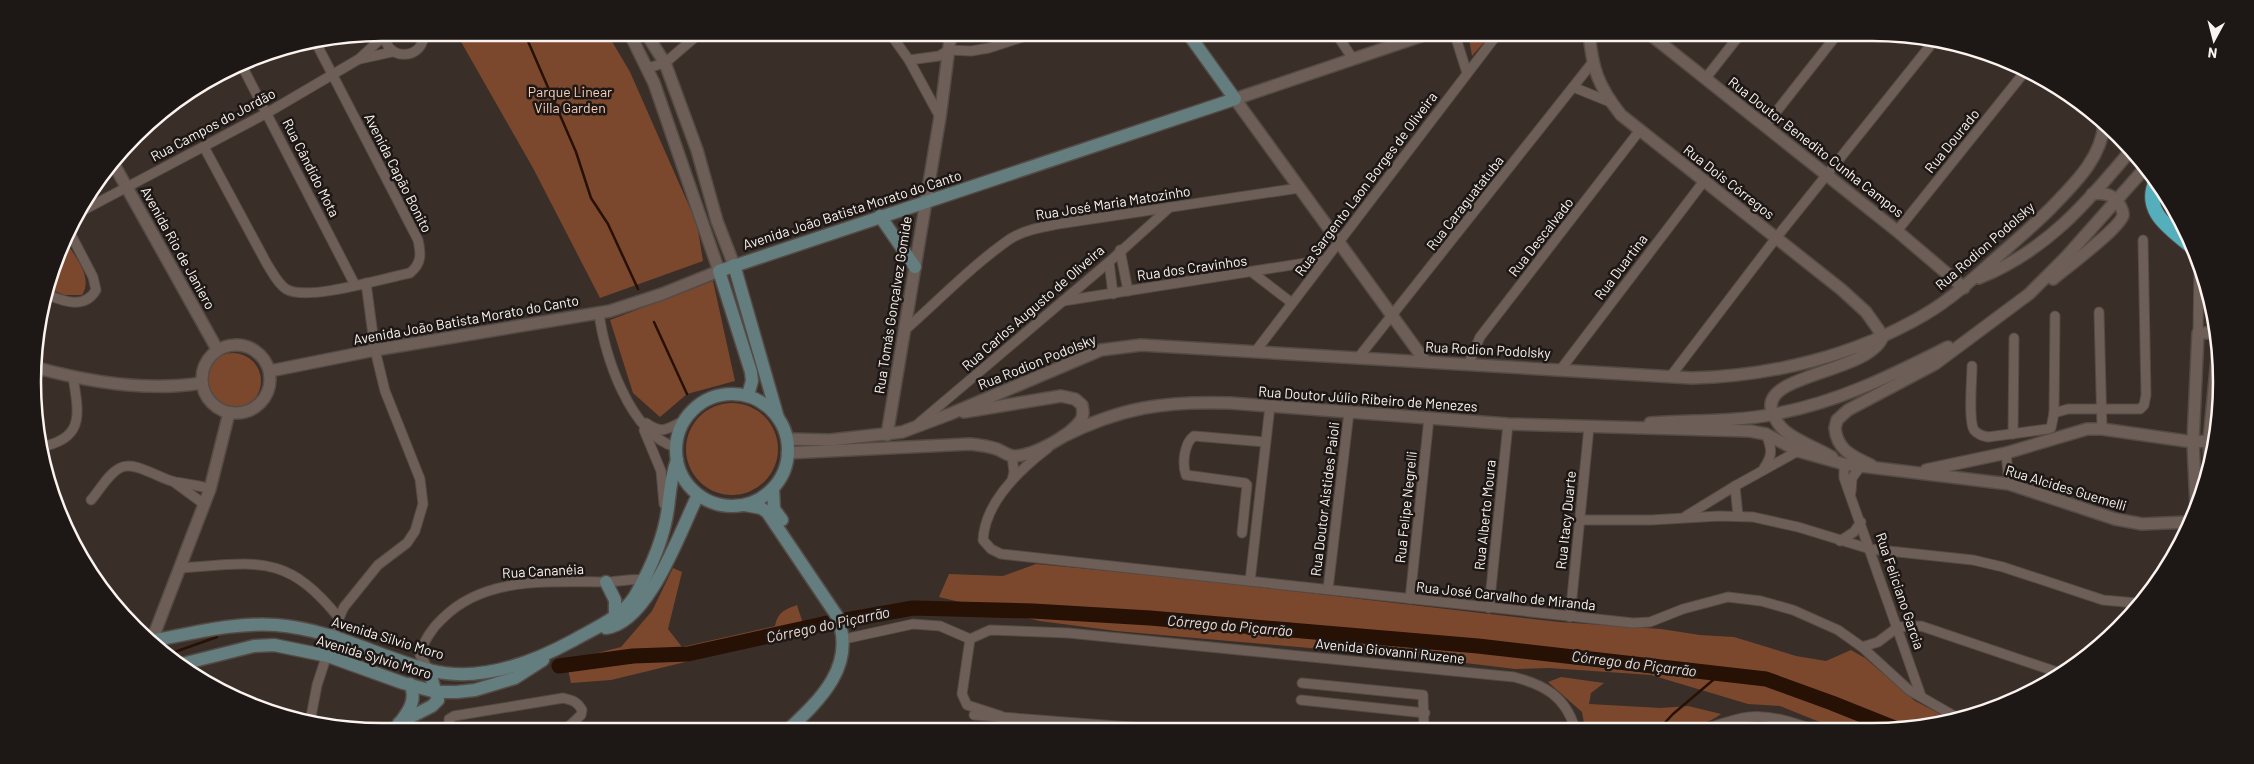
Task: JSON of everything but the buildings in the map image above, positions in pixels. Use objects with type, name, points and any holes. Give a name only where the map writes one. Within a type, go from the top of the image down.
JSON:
[{"type":"highway","points":[[2153,191],[2152,195],[2155,214],[2181,237]]},
{"type":"main road","points":[[1193,41],[1235,99]]},
{"type":"main road","name":"Avenida João Batista Morato do Canto","points":[[718,271],[1235,99]]},
{"type":"main road","points":[[880,216],[915,267]]},
{"type":"main road","points":[[734,265],[778,418],[787,439],[787,464],[781,477],[772,489],[759,499],[743,505]]},
{"type":"main road","points":[[718,271],[751,372],[752,381],[748,396]]},
{"type":"main road","points":[[778,418],[765,404],[748,396],[729,393],[711,397],[695,406],[683,421],[676,454],[682,478],[698,495],[712,502],[727,506],[743,505],[761,508],[767,512],[839,615]]},
{"type":"main road","name":"Avenida Silvio Moro","points":[[159,639],[215,627],[249,624],[288,626],[334,636],[429,670],[459,673],[511,667],[552,652],[594,629],[615,616],[649,582],[666,519],[676,454]]},
{"type":"main road","points":[[772,489],[774,509],[839,615],[847,632],[844,667],[836,685],[826,699],[798,723]]},
{"type":"main road","points":[[594,629],[611,627],[622,623],[641,604],[649,582],[698,495]]},
{"type":"main road","points":[[606,582],[615,600],[615,616]]},
{"type":"main road","name":"Avenida Sylvio Moro","points":[[196,667],[254,646],[274,645],[328,656],[436,692],[457,692],[475,690],[505,682],[534,667],[552,652]]},
{"type":"main road","points":[[404,723],[432,706],[438,700],[429,670]]},
{"type":"main road","points":[[400,723],[414,700],[414,693],[410,684]]},
{"type":"street","name":"Rua Campos do Jordão","points":[[360,59],[378,41]]},
{"type":"street","points":[[386,41],[387,46],[392,52]]},
{"type":"street","name":"Rua Campos do Jordão","points":[[91,206],[267,113],[360,59],[392,52],[404,56],[416,52],[423,41]]},
{"type":"street","points":[[634,41],[647,68],[681,158],[718,271]]},
{"type":"street","points":[[651,41],[665,63],[734,265]]},
{"type":"street","points":[[647,68],[665,63],[691,41]]},
{"type":"street","points":[[896,41],[909,60],[940,117]]},
{"type":"street","name":"Rua Tomás Gonçalvez Gomide","points":[[886,435],[940,117],[950,41]]},
{"type":"street","points":[[909,60],[939,56],[949,50],[972,51],[989,48],[1010,41]]},
{"type":"street","points":[[1340,41],[1353,59]]},
{"type":"street","name":"Avenida João Batista Morato do Canto","points":[[1235,99],[1406,41]]},
{"type":"street","points":[[1457,41],[1467,73]]},
{"type":"street","name":"Rua Sargento Laon Borges de Oliveira","points":[[1255,352],[1492,41]]},
{"type":"street","name":"Rua Dois Córregos","points":[[1590,41],[1592,63],[1610,102],[1620,115],[1842,290],[1866,312],[1883,336]]},
{"type":"street","name":"Rua Doutor Benedito Cunha Campos","points":[[1659,41],[1967,284]]},
{"type":"street","points":[[1705,79],[1735,41]]},
{"type":"street","points":[[1765,126],[1832,41]]},
{"type":"street","points":[[1670,377],[1776,238],[1828,176],[1930,46]]},
{"type":"street","name":"Avenida Capão Bonito","points":[[204,147],[278,281],[287,289],[312,293],[410,273],[418,266],[421,257],[418,240],[318,48]]},
{"type":"street","name":"Rua Caraguatatuba","points":[[1358,358],[1392,318],[1592,63]]},
{"type":"street","name":"Rua Cândido Mota","points":[[244,70],[355,285]]},
{"type":"street","name":"Rua Dourado","points":[[1898,231],[2023,76]]},
{"type":"street","points":[[1573,87],[1610,102]]},
{"type":"street","points":[[1235,99],[1425,361]]},
{"type":"street","name":"Rua Descalvado","points":[[1469,363],[1480,337],[1640,130]]},
{"type":"street","name":"Rua Rodion Podolsky","points":[[787,439],[830,440],[886,435],[913,428],[1101,350],[1141,345],[1469,363],[1670,377],[1712,377],[1764,371],[1822,358],[1883,336],[1924,315],[1967,284],[2038,222],[2082,174],[2099,146],[2102,131]]},
{"type":"street","points":[[1967,284],[2002,269],[2055,234],[2126,155]]},
{"type":"street","name":"Avenida Rio de Janiero","points":[[117,169],[217,350]]},
{"type":"street","points":[[2029,294],[2067,256],[2141,173]]},
{"type":"street","name":"Rua Duartina","points":[[1561,369],[1704,181]]},
{"type":"street","name":"Rua José Maria Matozinho","points":[[905,330],[1011,239],[1023,233],[1058,224],[1299,188]]},
{"type":"street","points":[[1882,469],[1848,454],[1843,449],[1836,436],[1835,428],[1838,420],[1848,410],[1935,364],[2029,294],[2044,286],[2112,230],[2123,216],[2117,201],[2108,194],[2092,194]]},
{"type":"street","name":"Rua Carlos Augusto de Oliveira","points":[[913,428],[1109,262],[1120,250],[1170,207]]},
{"type":"street","points":[[52,296],[75,303],[87,301],[96,290],[93,277],[73,238]]},
{"type":"street","points":[[2054,413],[2068,409],[2136,410],[2144,405],[2146,400],[2143,240]]},
{"type":"street","points":[[1120,250],[1128,291]]},
{"type":"street","name":"Rua dos Cravinhos","points":[[1062,301],[1253,273],[1324,260]]},
{"type":"street","points":[[1109,262],[1113,294]]},
{"type":"street","name":"Avenida João Batista Morato do Canto","points":[[270,371],[375,350],[610,311],[655,296],[718,271]]},
{"type":"street","points":[[1253,273],[1292,303]]},
{"type":"street","points":[[311,715],[317,685],[344,606],[378,565],[406,543],[415,531],[423,504],[420,479],[387,398],[375,350],[366,283]]},
{"type":"street","points":[[2195,491],[2193,442],[2199,286]]},
{"type":"street","points":[[2099,312],[2102,429]]},
{"type":"street","points":[[599,313],[609,358],[618,381],[639,418],[661,471],[666,519]]},
{"type":"street","points":[[1972,366],[1973,429],[1982,436],[1988,437],[2051,428],[2054,413],[2055,316]]},
{"type":"street","points":[[2198,333],[2209,333]]},
{"type":"street","points":[[1624,427],[1673,421],[1773,415],[1853,393],[1974,334]]},
{"type":"street","points":[[1844,464],[1785,432],[1773,415],[1770,405],[1778,391],[1790,384],[1864,356],[1881,342],[1883,336]]},
{"type":"street","points":[[2013,434],[2014,338]]},
{"type":"street","points":[[236,344],[246,346],[262,357],[270,371],[270,386],[266,396],[251,410],[240,413],[230,413],[221,410],[208,399],[201,383],[204,364],[217,350],[236,344]]},
{"type":"street","points":[[42,369],[73,377],[140,386],[182,386],[201,383]]},
{"type":"street","points":[[47,445],[63,441],[72,432],[77,418],[73,377]]},
{"type":"street","points":[[787,453],[970,444],[985,445],[1012,456],[1033,452],[1062,437],[1082,419],[1083,413],[1082,405],[1075,399],[1061,396],[950,414]]},
{"type":"street","name":"Rua Doutor Júlio Ribeiro de Menezes","points":[[1016,555],[1001,554],[991,550],[983,540],[989,513],[1012,480],[1062,437],[1110,415],[1156,405],[1188,402],[1270,406],[1508,424],[1750,431],[1766,434],[1798,451],[1844,464]]},
{"type":"street","points":[[1250,581],[1270,406]]},
{"type":"street","name":"Rua Doutor Aistides Paioli","points":[[1328,589],[1349,412]]},
{"type":"street","points":[[153,635],[210,489],[230,413]]},
{"type":"street","points":[[639,418],[655,430],[683,421]]},
{"type":"street","points":[[639,418],[652,435],[676,454]]},
{"type":"street","name":"Rua Felipe Negrelli","points":[[1410,599],[1429,418]]},
{"type":"street","name":"Rua Alberto Moura","points":[[1489,608],[1508,424]]},
{"type":"street","name":"Rua Itacy Duarte","points":[[1570,617],[1589,427]]},
{"type":"street","points":[[1914,473],[2006,453],[2087,429],[2102,429],[2193,442],[2207,441]]},
{"type":"street","points":[[1762,470],[1770,460],[1772,450],[1766,434]]},
{"type":"street","points":[[1242,533],[1247,485],[1245,483],[1186,475],[1184,466],[1187,444],[1194,436],[1265,442]]},
{"type":"street","points":[[1684,518],[1762,470],[1798,451]]},
{"type":"street","points":[[2006,453],[2009,484]]},
{"type":"street","points":[[1012,456],[1014,472],[1012,480]]},
{"type":"street","name":"Rua Alcides Guemelli","points":[[1844,464],[2009,484],[2114,519],[2142,524],[2183,522]]},
{"type":"street","name":"Rua Feliciano Garcia","points":[[1844,464],[1844,478],[1921,696]]},
{"type":"street","points":[[91,500],[118,468],[125,465],[133,466],[174,482],[204,504]]},
{"type":"street","points":[[1851,495],[1852,478],[1860,467]]},
{"type":"street","points":[[174,482],[188,483],[210,489]]},
{"type":"street","points":[[1735,486],[1738,516]]},
{"type":"street","points":[[1580,520],[1651,520],[1738,516],[1798,527],[1870,549],[1973,560],[2003,567],[2103,600],[2131,603]]},
{"type":"street","points":[[1840,541],[1854,532],[1861,522]]},
{"type":"street","name":"Rua José Carvalho de Miranda","points":[[1016,555],[1633,623],[1650,622],[1709,601],[1728,597],[1762,601],[1815,619],[1838,630],[1862,647],[1910,690],[1950,713]]},
{"type":"street","points":[[180,568],[258,564],[278,568],[293,575],[311,588],[339,618]]},
{"type":"street","name":"Rua Cananéia","points":[[429,670],[420,654],[431,632],[454,607],[478,593],[512,584],[649,582]]},
{"type":"street","points":[[847,632],[913,624],[940,626],[970,639],[962,694],[967,705],[1000,716]]},
{"type":"street","points":[[1862,647],[1878,642],[1898,627],[1930,628],[2052,670]]},
{"type":"street","name":"Avenida Giovanni Ruzene","points":[[970,639],[990,630],[1068,633],[1514,677],[1534,682],[1551,692],[1564,705],[1574,723]]},
{"type":"street","points":[[1302,683],[1423,695],[1424,723]]},
{"type":"street","points":[[449,723],[449,719],[454,716],[563,698],[578,703],[582,710],[581,715],[572,723]]},
{"type":"street","points":[[1301,700],[1425,713]]},
{"type":"street","points":[[974,715],[1084,723]]},
{"type":"street","points":[[1000,716],[1002,723]]},
{"type":"street","points":[[1726,723],[1749,716],[1776,717],[1794,723]]},
{"type":"green space","name":"Parque Linear Villa Garden","points":[[461,41],[612,41],[630,72],[697,224],[703,261],[600,298],[533,168]]},
{"type":"green space","points":[[1469,41],[1485,41],[1472,56]]},
{"type":"green space","points":[[69,247],[81,267],[86,281],[82,295],[64,295],[54,291]]},
{"type":"green space","points":[[713,281],[735,381],[687,394],[660,417],[633,393],[610,320]]},
{"type":"green space","points":[[233,353],[244,355],[253,361],[259,370],[261,381],[259,392],[253,401],[244,407],[233,409],[222,407],[213,401],[207,392],[205,381],[207,370],[213,361],[222,355]]},
{"type":"green space","points":[[732,403],[750,406],[765,416],[775,431],[778,449],[775,467],[765,482],[750,492],[732,495],[714,492],[699,482],[689,467],[686,449],[689,431],[699,416],[714,406]]},
{"type":"green space","points":[[1036,564],[1172,577],[1559,622],[1661,629],[1700,635],[1734,637],[1796,656],[1826,661],[1851,650],[1865,658],[1915,701],[1942,715],[1894,722],[1822,723],[1780,706],[1748,704],[1651,675],[1549,668],[1515,669],[1424,658],[1116,631],[1040,621],[939,597],[949,574],[1003,576]]},
{"type":"green space","points":[[673,568],[682,572],[668,629],[682,647],[775,626],[782,612],[797,605],[806,633],[611,680],[571,683],[566,661],[621,647],[652,611]]},
{"type":"green space","points":[[1561,677],[1604,683],[1591,693],[1589,704],[1661,708],[1688,706],[1721,714],[1704,723],[1584,723],[1582,712],[1548,682]]},
{"type":"waterway","points":[[528,41],[576,152],[591,198],[608,224],[638,289]]},
{"type":"waterway","points":[[654,322],[687,394]]},
{"type":"waterway","name":"Córrego do Piçarrão","points":[[559,666],[633,656],[688,654],[823,624],[913,608],[1033,611],[1150,618],[1478,646],[1766,679],[1881,723]]},
{"type":"waterway","name":"Córrego do Piçarrão","points":[[175,652],[217,637]]},
{"type":"waterway","points":[[1665,723],[1719,675]]}]
